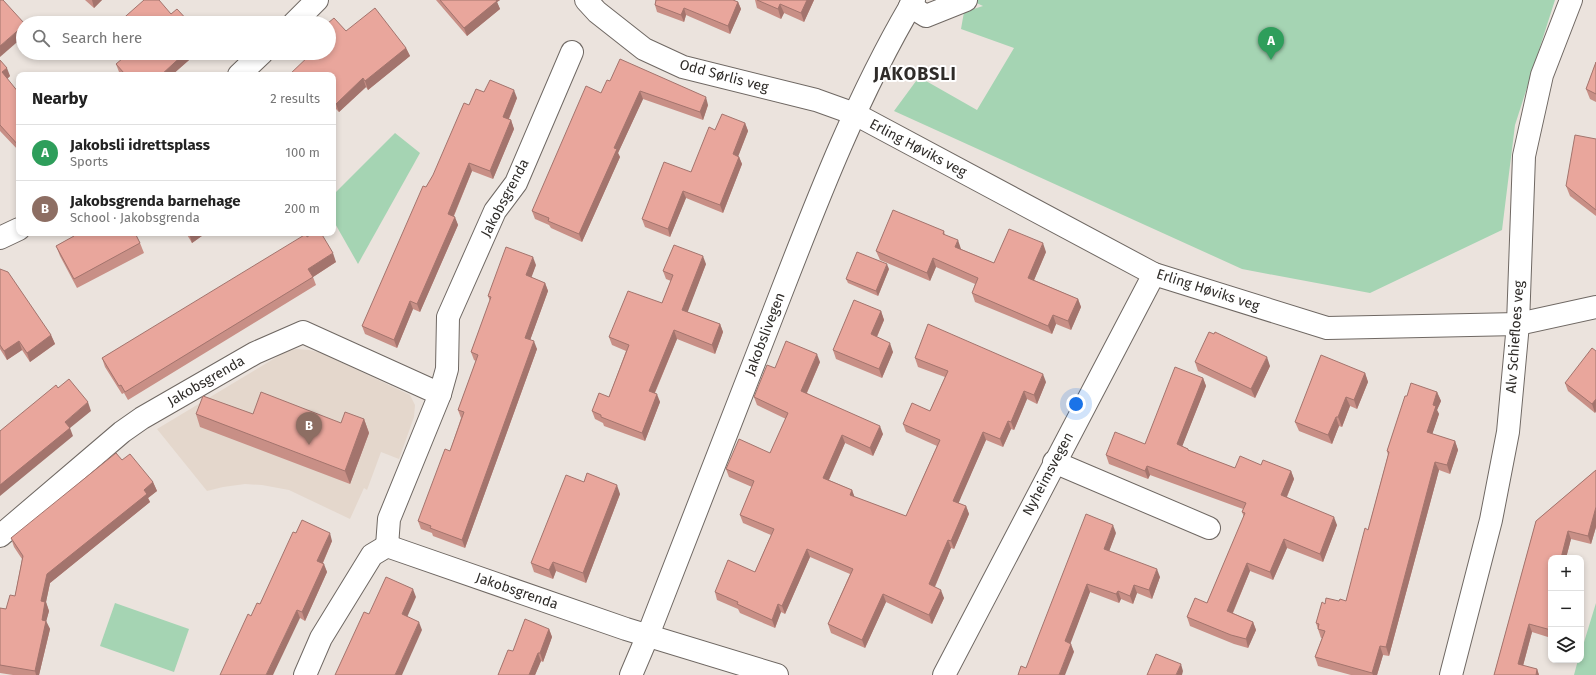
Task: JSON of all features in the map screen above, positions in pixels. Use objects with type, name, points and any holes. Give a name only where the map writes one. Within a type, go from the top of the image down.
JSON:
[{"type":"street","points":[[301,16],[317,0]]},
{"type":"street","name":"Odd Sørlis veg","points":[[586,0],[597,12],[644,49],[683,67],[816,100],[855,114]]},
{"type":"street","points":[[912,3],[926,16],[966,0]]},
{"type":"street","name":"Alv Schiefloes veg","points":[[1451,675],[1491,520],[1507,439],[1518,324],[1524,156],[1542,75],[1571,0]]},
{"type":"street","name":"Jakobslivegen","points":[[631,675],[648,635],[799,246],[855,114],[912,3]]},
{"type":"street","name":"Jakobsgrenda","points":[[572,52],[516,183],[495,211],[448,317],[447,369],[440,394],[389,519],[388,546],[626,629],[648,635]]},
{"type":"street","points":[[242,72],[255,60]]},
{"type":"street","name":"Erling Høviks veg","points":[[855,114],[1154,274],[1327,328],[1518,324],[1596,307]]},
{"type":"street","points":[[0,238],[16,230]]},
{"type":"street","name":"Nyheimsvegen","points":[[944,675],[1054,462],[1154,274]]},
{"type":"street","name":"Jakobsgrenda","points":[[0,536],[122,432],[142,418],[254,353],[303,332],[440,394]]},
{"type":"street","points":[[1054,462],[1208,528]]},
{"type":"street","points":[[305,675],[321,638],[372,555],[388,546]]},
{"type":"street","points":[[648,635],[777,675]]},
{"type":"shaded area","points":[[296,349],[322,353],[410,395],[415,405],[414,417],[399,459],[381,452],[367,490],[364,488],[350,519],[289,490],[262,485],[245,484],[207,491],[157,429],[285,352]]},
{"type":"green space","points":[[970,0],[1555,0],[1515,125],[1502,230],[1370,293],[1242,269],[894,111],[919,77],[977,110],[1014,48],[961,29],[964,12],[983,6]]},
{"type":"green space","points":[[395,133],[420,153],[358,264],[336,225],[336,192]]},
{"type":"green space","points":[[115,603],[189,629],[174,672],[100,646]]},
{"type":"green space","points":[[1596,603],[1596,675],[1574,675],[1577,663],[1584,663],[1584,642]]},
{"type":"building","points":[[0,0],[3,0],[18,16],[16,16],[16,32],[0,46]]},
{"type":"building","points":[[144,0],[159,0],[171,14],[177,9],[184,16],[126,16]]},
{"type":"building","points":[[440,0],[496,0],[497,1],[464,28]]},
{"type":"building","points":[[656,0],[733,0],[738,2],[728,26],[684,8],[681,15],[655,5]]},
{"type":"building","points":[[757,0],[807,0],[801,13],[780,4],[778,9]]},
{"type":"building","points":[[375,8],[406,48],[365,81],[363,78],[336,104],[336,72],[292,72],[305,60],[336,60],[336,20],[346,31]]},
{"type":"building","points":[[620,59],[706,97],[700,112],[640,91],[614,148],[617,149],[579,234],[548,221],[549,218],[532,211],[586,86],[601,93],[607,80],[610,81]]},
{"type":"building","points":[[0,60],[7,68],[2,72],[16,89],[16,143],[0,125]]},
{"type":"building","points":[[121,60],[177,60],[164,72],[123,72],[116,64]]},
{"type":"building","points":[[1596,62],[1596,94],[1586,89]]},
{"type":"building","points":[[490,80],[514,90],[503,117],[511,120],[490,171],[469,163],[448,214],[455,217],[417,304],[410,301],[394,340],[362,326],[423,186],[426,187],[433,175],[464,103],[469,105],[476,89],[484,92]]},
{"type":"building","points":[[722,114],[745,123],[733,154],[739,157],[720,205],[683,191],[668,229],[642,219],[664,162],[691,172],[709,127],[715,130]]},
{"type":"building","points":[[1575,135],[1596,139],[1596,210],[1566,186]]},
{"type":"building","points":[[893,210],[944,231],[943,234],[958,240],[955,247],[994,263],[1009,229],[1043,243],[1028,278],[1078,299],[1068,321],[1053,315],[1048,326],[972,293],[978,278],[933,258],[927,273],[876,251]]},
{"type":"building","points":[[74,236],[136,236],[140,243],[74,279],[56,246]]},
{"type":"building","points":[[303,236],[323,236],[333,253],[308,269],[313,277],[125,392],[121,385],[119,386],[102,358]]},
{"type":"building","points":[[674,245],[703,256],[682,310],[720,324],[712,345],[674,330],[649,391],[657,394],[642,433],[601,417],[601,415],[592,411],[599,393],[609,397],[629,345],[609,337],[628,291],[662,303],[673,275],[663,271]]},
{"type":"building","points":[[506,247],[533,257],[526,275],[545,283],[525,338],[534,341],[462,540],[430,528],[431,526],[418,521],[445,449],[450,451],[464,412],[458,410],[478,355],[471,352],[491,297],[488,296]]},
{"type":"building","points":[[857,252],[887,264],[876,291],[846,279]]},
{"type":"building","points":[[0,269],[8,272],[51,335],[27,353],[19,341],[4,351],[0,345]]},
{"type":"building","points":[[854,300],[881,311],[871,334],[890,343],[879,369],[833,350]]},
{"type":"building","points":[[928,324],[1043,374],[1034,395],[1024,391],[1011,422],[1008,421],[1000,439],[983,432],[953,501],[966,506],[951,541],[948,540],[929,584],[941,590],[929,615],[883,594],[862,640],[828,624],[853,569],[807,549],[782,606],[778,604],[772,620],[715,592],[728,560],[755,572],[774,529],[740,515],[754,481],[726,469],[739,439],[770,453],[788,413],[754,397],[767,365],[775,368],[786,341],[817,354],[801,391],[880,426],[870,448],[842,435],[823,478],[852,490],[850,495],[906,516],[940,440],[903,424],[912,403],[930,411],[948,371],[915,358]]},
{"type":"building","points":[[1209,332],[1214,334],[1215,332],[1267,357],[1251,389],[1195,362]]},
{"type":"building","points":[[1592,348],[1596,351],[1596,399],[1592,404],[1565,383]]},
{"type":"building","points":[[1321,355],[1365,373],[1354,400],[1346,397],[1338,417],[1336,417],[1328,435],[1295,422]]},
{"type":"building","points":[[1175,367],[1203,378],[1177,444],[1188,450],[1235,468],[1240,456],[1261,465],[1263,460],[1291,471],[1281,495],[1334,517],[1320,554],[1284,539],[1270,572],[1247,563],[1227,611],[1253,622],[1246,639],[1231,635],[1187,617],[1195,598],[1207,603],[1245,513],[1242,512],[1246,503],[1147,466],[1145,471],[1106,455],[1115,432],[1145,444]]},
{"type":"building","points":[[69,379],[88,402],[65,422],[70,428],[0,485],[0,431],[56,385],[58,388]]},
{"type":"building","points":[[1411,383],[1437,392],[1433,405],[1436,406],[1427,432],[1455,441],[1447,465],[1435,462],[1386,647],[1380,646],[1372,673],[1315,657],[1325,631],[1318,629],[1319,624],[1316,623],[1322,602],[1325,604],[1326,598],[1346,601],[1365,528],[1368,530],[1389,452],[1387,451],[1405,396],[1407,396]]},
{"type":"building","points":[[261,392],[341,423],[345,412],[364,419],[345,471],[196,414],[203,396],[253,414]]},
{"type":"building","points":[[116,453],[122,460],[130,454],[153,482],[144,490],[147,494],[47,574],[41,601],[45,602],[42,620],[46,621],[35,671],[0,665],[0,608],[6,609],[10,595],[15,596],[23,556],[11,538]]},
{"type":"building","points":[[1596,470],[1596,507],[1588,536],[1568,531],[1562,555],[1548,555],[1548,629],[1529,624],[1518,664],[1537,669],[1536,675],[1494,675],[1536,521]]},
{"type":"building","points":[[587,473],[617,485],[583,573],[553,562],[549,570],[531,563],[566,475],[584,482]]},
{"type":"building","points":[[1086,514],[1113,525],[1104,549],[1157,569],[1149,590],[1134,585],[1130,596],[1118,591],[1116,594],[1087,584],[1065,641],[1071,644],[1059,675],[1018,675],[1021,666],[1026,668]]},
{"type":"building","points":[[302,520],[330,533],[317,561],[324,564],[302,612],[297,610],[266,675],[220,675],[248,614],[251,616],[257,603],[260,604],[293,532],[296,533]]},
{"type":"building","points":[[386,577],[413,589],[402,614],[419,622],[395,675],[335,675],[364,612],[369,614]]},
{"type":"building","points":[[525,619],[549,629],[540,653],[538,653],[529,675],[498,675],[508,650],[513,651]]},
{"type":"building","points":[[1156,654],[1181,664],[1176,675],[1147,675]]},
{"type":"place","name":"Jakobsli idrettsplass","points":[[1271,60]]},
{"type":"place","name":"Jakobsgrenda barnehage","points":[[309,445]]},
{"type":"district","name":"JAKOBSLI","points":[[915,74]]}]
